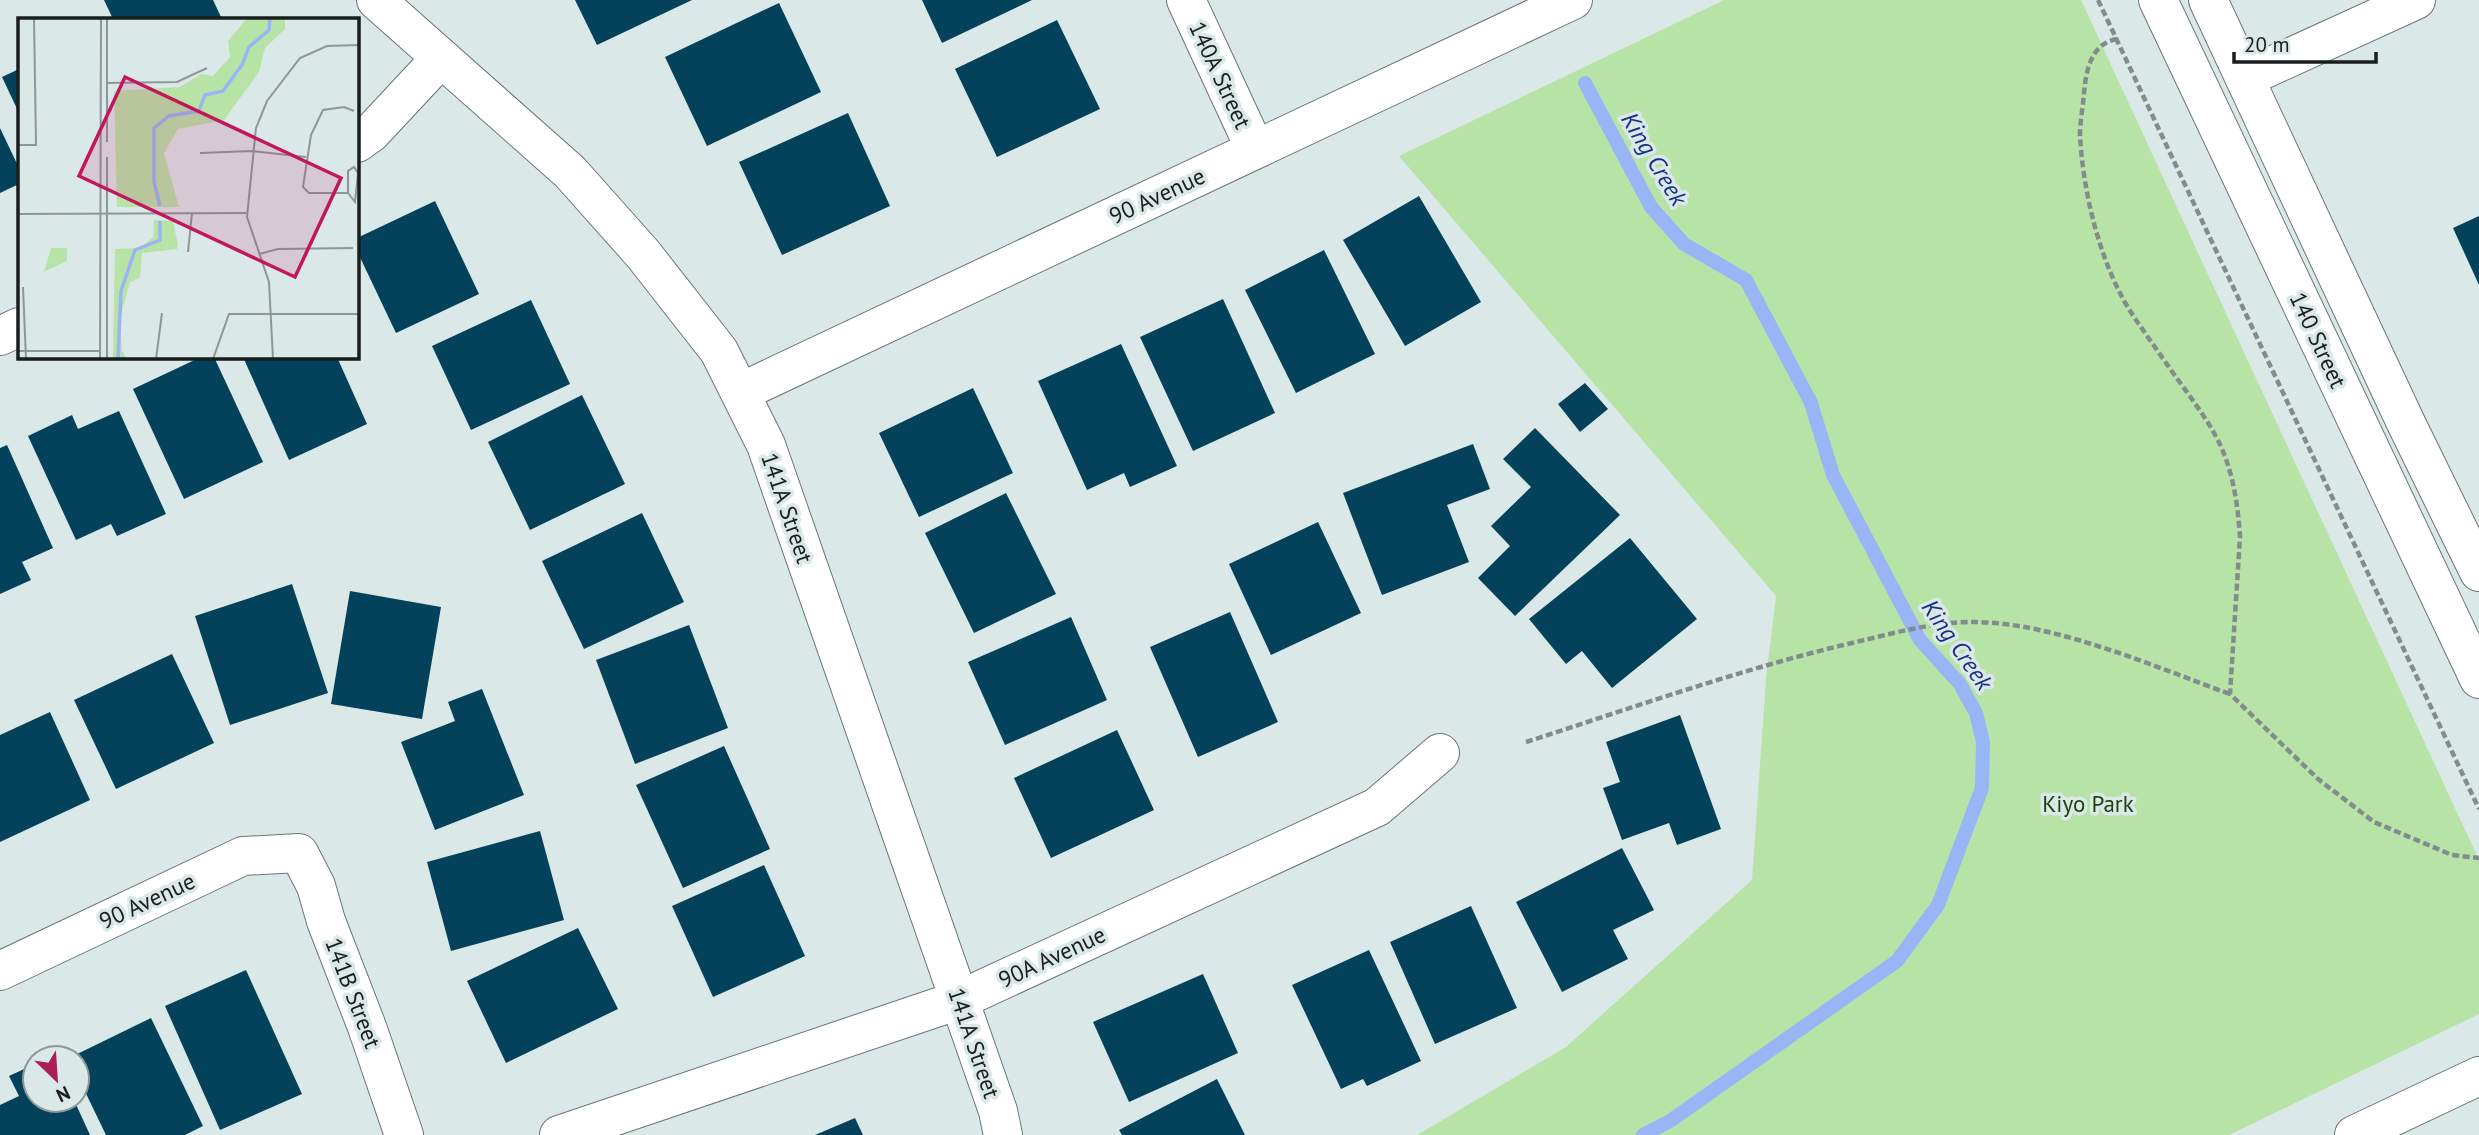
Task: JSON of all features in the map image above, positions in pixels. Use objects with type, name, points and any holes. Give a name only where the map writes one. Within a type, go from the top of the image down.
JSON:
[{"type":"street","name":"141A Street","points":[[376,0],[570,172],[643,254],[719,351],[766,445],[998,1111],[1003,1135]]},
{"type":"street","name":"140A Street","points":[[1186,0],[1255,149]]},
{"type":"street","name":"90 Avenue","points":[[740,392],[1573,0]]},
{"type":"street","name":"140 Street","points":[[2158,0],[2479,679]]},
{"type":"street","name":"140 Street","points":[[2208,0],[2406,423],[2479,572]]},
{"type":"street","points":[[2245,78],[2416,0]]},
{"type":"street","points":[[359,141],[441,58]]},
{"type":"street","points":[[0,336],[18,327]]},
{"type":"street","name":"90A Avenue","points":[[559,1135],[959,1000],[1377,807],[1440,753]]},
{"type":"street","name":"90 Avenue","points":[[0,971],[243,856],[299,853]]},
{"type":"street","name":"141B Street","points":[[299,853],[316,886],[326,921],[367,1027],[404,1135]]},
{"type":"street","points":[[2354,1135],[2479,1076]]},
{"type":"path","points":[[2098,0],[2479,809]]},
{"type":"path","points":[[2116,39],[2108,41],[2095,52],[2086,70],[2080,133],[2090,201],[2100,243],[2119,289],[2132,314],[2215,434],[2230,472],[2240,537],[2230,694]]},
{"type":"path","points":[[1526,741],[1800,655],[1893,633],[1975,622],[2030,627],[2118,653],[2230,694],[2318,779],[2374,822],[2452,855],[2479,858]]},
{"type":"green space","name":"Kiyo Park","points":[[1724,0],[2081,0],[2479,860],[2479,1014],[2229,1135],[1417,1135],[1566,1047],[1752,880],[1766,679],[1776,596],[1399,156]]},
{"type":"building","points":[[104,0],[213,0],[222,18],[113,18]]},
{"type":"building","points":[[575,0],[692,0],[597,45]]},
{"type":"building","points":[[922,0],[1032,0],[942,43]]},
{"type":"building","points":[[779,3],[821,92],[707,146],[665,57]]},
{"type":"building","points":[[1057,20],[1100,109],[997,157],[955,69]]},
{"type":"building","points":[[18,69],[18,111],[2,77]]},
{"type":"building","points":[[848,113],[890,206],[782,255],[739,162]]},
{"type":"building","points":[[0,128],[18,166],[18,184],[0,193]]},
{"type":"building","points":[[1419,196],[1481,302],[1405,346],[1343,240]]},
{"type":"building","points":[[435,201],[479,294],[396,333],[359,255],[359,237]]},
{"type":"building","points":[[2479,216],[2479,285],[2453,228]]},
{"type":"building","points":[[1324,250],[1375,354],[1296,393],[1245,290]]},
{"type":"building","points":[[1223,299],[1275,413],[1193,451],[1140,337]]},
{"type":"building","points":[[531,300],[570,384],[471,430],[432,346]]},
{"type":"building","points":[[1121,344],[1177,466],[1130,487],[1124,473],[1087,490],[1038,381]]},
{"type":"building","points":[[197,359],[215,359],[263,462],[184,499],[133,389]]},
{"type":"building","points":[[244,359],[338,359],[367,424],[289,460]]},
{"type":"building","points":[[1585,383],[1608,409],[1580,432],[1558,404]]},
{"type":"building","points":[[973,388],[1013,473],[919,517],[879,433]]},
{"type":"building","points":[[582,395],[625,484],[530,530],[488,442]]},
{"type":"building","points":[[119,411],[166,514],[117,536],[111,524],[76,540],[28,436],[72,415],[78,429]]},
{"type":"building","points":[[1535,428],[1620,515],[1515,616],[1478,578],[1510,546],[1491,526],[1531,487],[1503,459]]},
{"type":"building","points":[[1473,444],[1490,489],[1447,505],[1469,562],[1382,595],[1343,493]]},
{"type":"building","points":[[7,445],[53,548],[22,562],[31,580],[0,594],[0,448]]},
{"type":"building","points":[[1006,493],[1056,594],[974,633],[925,533]]},
{"type":"building","points":[[642,513],[684,602],[584,649],[542,561]]},
{"type":"building","points":[[1318,522],[1361,613],[1271,655],[1229,564]]},
{"type":"building","points":[[1630,538],[1697,619],[1612,688],[1582,651],[1566,664],[1529,619]]},
{"type":"building","points":[[292,584],[328,693],[230,725],[195,616]]},
{"type":"building","points":[[350,591],[441,607],[422,719],[331,704]]},
{"type":"building","points":[[1230,612],[1278,722],[1198,757],[1150,647]]},
{"type":"building","points":[[1071,617],[1107,700],[1005,745],[968,662]]},
{"type":"building","points":[[689,625],[728,728],[635,764],[596,660]]},
{"type":"building","points":[[172,654],[214,743],[116,789],[74,700]]},
{"type":"building","points":[[482,689],[524,795],[435,830],[401,742],[455,721],[448,702]]},
{"type":"building","points":[[50,712],[90,800],[0,842],[0,735]]},
{"type":"building","points":[[1680,715],[1721,829],[1677,845],[1669,823],[1622,840],[1603,788],[1620,782],[1606,742]]},
{"type":"building","points":[[1117,730],[1154,810],[1051,858],[1014,778]]},
{"type":"building","points":[[724,746],[770,849],[683,888],[636,785]]},
{"type":"building","points":[[540,831],[564,920],[451,951],[427,862]]},
{"type":"building","points":[[1622,848],[1654,910],[1613,930],[1628,959],[1562,992],[1516,902]]},
{"type":"building","points":[[764,865],[805,956],[713,997],[672,906]]},
{"type":"building","points":[[1471,906],[1517,1008],[1435,1044],[1390,942]]},
{"type":"building","points":[[578,928],[618,1009],[506,1063],[467,981]]},
{"type":"building","points":[[1369,950],[1421,1061],[1367,1086],[1363,1079],[1341,1089],[1292,985]]},
{"type":"building","points":[[246,970],[302,1094],[220,1130],[165,1006]]},
{"type":"building","points":[[1203,974],[1238,1053],[1129,1102],[1093,1022]]},
{"type":"building","points":[[151,1018],[203,1126],[185,1135],[106,1135],[91,1104],[91,1047]]},
{"type":"building","points":[[21,1070],[21,1114],[80,1114],[90,1135],[0,1135],[0,1105],[19,1096],[9,1076]]},
{"type":"building","points":[[1217,1079],[1245,1135],[1122,1135],[1119,1130]]},
{"type":"building","points":[[855,1118],[863,1135],[815,1135]]},
{"type":"waterway","name":"King Creek","points":[[1585,83],[1651,207],[1684,244],[1746,280],[1811,403],[1833,475],[1920,640],[1960,684],[1976,713],[1983,742],[1982,788],[1938,905],[1897,961],[1670,1121],[1643,1135]]}]
